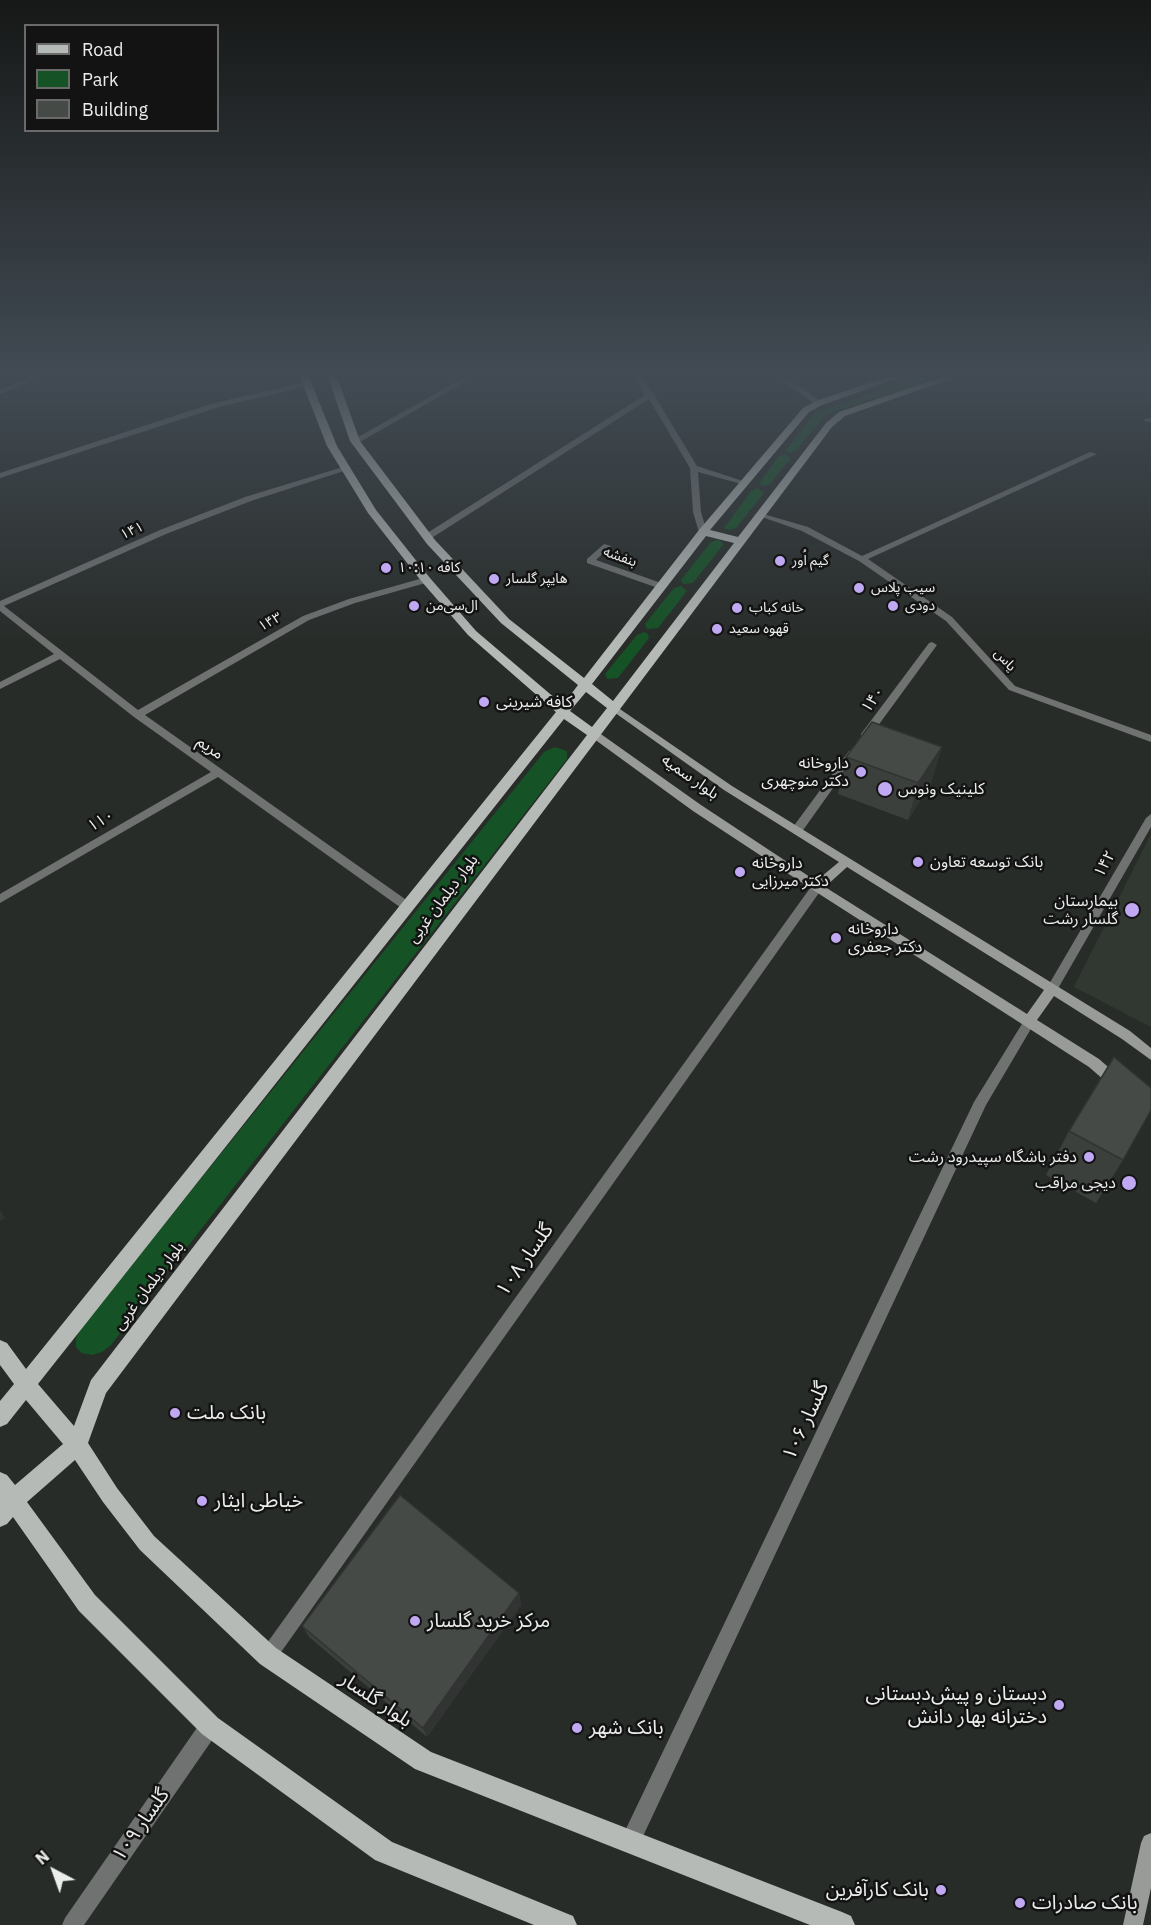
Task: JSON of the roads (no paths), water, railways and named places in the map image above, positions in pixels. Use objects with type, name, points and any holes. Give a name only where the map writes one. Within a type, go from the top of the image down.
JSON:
[{"type":"main road","name":"بلوار سمیه","points":[[359,467],[372,511],[426,580],[472,633],[564,712],[697,808],[1094,1063],[1126,1090]]},
{"type":"main road","name":"بلوار سمیه","points":[[360,467],[505,621],[584,686],[728,788],[797,830],[845,863],[1126,1035],[1151,1055]]},
{"type":"main road","name":"بلوار دیلمان غربی","points":[[0,1418],[564,712],[703,532],[759,467]]},
{"type":"main road","name":"بلوار دیلمان غربی","points":[[4,1500],[77,1445],[98,1387],[797,467]]},
{"type":"main road","points":[[703,532],[741,541]]},
{"type":"main road","points":[[817,887],[845,863]]},
{"type":"main road","points":[[1029,1022],[1052,989]]},
{"type":"main road","name":"بلوار گلسار","points":[[0,1349],[26,1385],[77,1445],[110,1495],[147,1543],[268,1656],[423,1761],[842,1925]]},
{"type":"main road","points":[[4,1500],[87,1603],[210,1726],[384,1851],[564,1925]]},
{"type":"main road","points":[[1133,1925],[1151,1843]]},
{"type":"street","points":[[1,475],[26,467]]},
{"type":"street","name":"۱۴۱","points":[[0,605],[163,532],[248,499],[356,467]]},
{"type":"street","points":[[427,537],[537,467]]},
{"type":"street","points":[[862,559],[1065,467]]},
{"type":"street","points":[[703,532],[697,512],[694,468],[745,483]]},
{"type":"street","name":"یاس","points":[[760,515],[805,529],[862,559],[949,619],[1012,688],[1151,739]]},
{"type":"street","name":"بنفشه","points":[[607,546],[590,561],[661,586]]},
{"type":"street","name":"۱۴۳","points":[[138,715],[306,618],[352,601],[426,580]]},
{"type":"street","name":"مریم","points":[[0,605],[138,715],[408,907]]},
{"type":"street","name":"۱۴۰","points":[[797,830],[932,645]]},
{"type":"street","points":[[0,686],[62,654]]},
{"type":"street","name":"۱۱۰","points":[[0,899],[218,772]]},
{"type":"street","name":"۱۴۲","points":[[1052,989],[1151,819]]},
{"type":"street","name":"گلسار ۱۰۸","points":[[268,1656],[817,887]]},
{"type":"street","name":"گلسار ۱۰۶","points":[[630,1842],[981,1102],[1029,1022]]},
{"type":"street","name":"گلسار ۱۰۹","points":[[72,1925],[210,1726]]},
{"type":"place","name":"گیم اُور","points":[[780,561]]},
{"type":"place","name":"کافه ۱۰:۱۰","points":[[386,568]]},
{"type":"place","name":"هایپر گلسار","points":[[494,579]]},
{"type":"place","name":"سیب پلاس","points":[[859,588]]},
{"type":"place","name":"ال‌سی‌من","points":[[414,606]]},
{"type":"place","name":"دودی","points":[[893,606]]},
{"type":"place","name":"خانه کباب","points":[[737,608]]},
{"type":"place","name":"قهوه سعید","points":[[717,629]]},
{"type":"place","name":"کافه شیرینی","points":[[484,702]]},
{"type":"place","name":"داروخانه دکتر منوچهری","points":[[861,772]]},
{"type":"place","name":"کلینیک ونوس","points":[[885,789]]},
{"type":"place","name":"بانک توسعه تعاون","points":[[918,862]]},
{"type":"place","name":"داروخانه دکتر میرزایی","points":[[740,872]]},
{"type":"place","name":"بیمارستان گلسار رشت","points":[[1132,910]]},
{"type":"place","name":"داروخانه دکتر جعفری","points":[[836,938]]},
{"type":"place","name":"دفتر باشگاه سپیدرود رشت","points":[[1089,1157]]},
{"type":"place","name":"دیجی مراقب","points":[[1129,1183]]},
{"type":"place","name":"بانک ملت","points":[[175,1413]]},
{"type":"place","name":"خیاطی ایثار","points":[[202,1501]]},
{"type":"place","name":"مرکز خرید گلسار","points":[[415,1621]]},
{"type":"place","name":"دبستان و پیش‌دبستانی دخترانه بهار دانش","points":[[1059,1705]]},
{"type":"place","name":"بانک شهر","points":[[577,1728]]},
{"type":"place","name":"بانک کارآفرین","points":[[941,1890]]},
{"type":"place","name":"بانک صادرات","points":[[1020,1903]]}]
